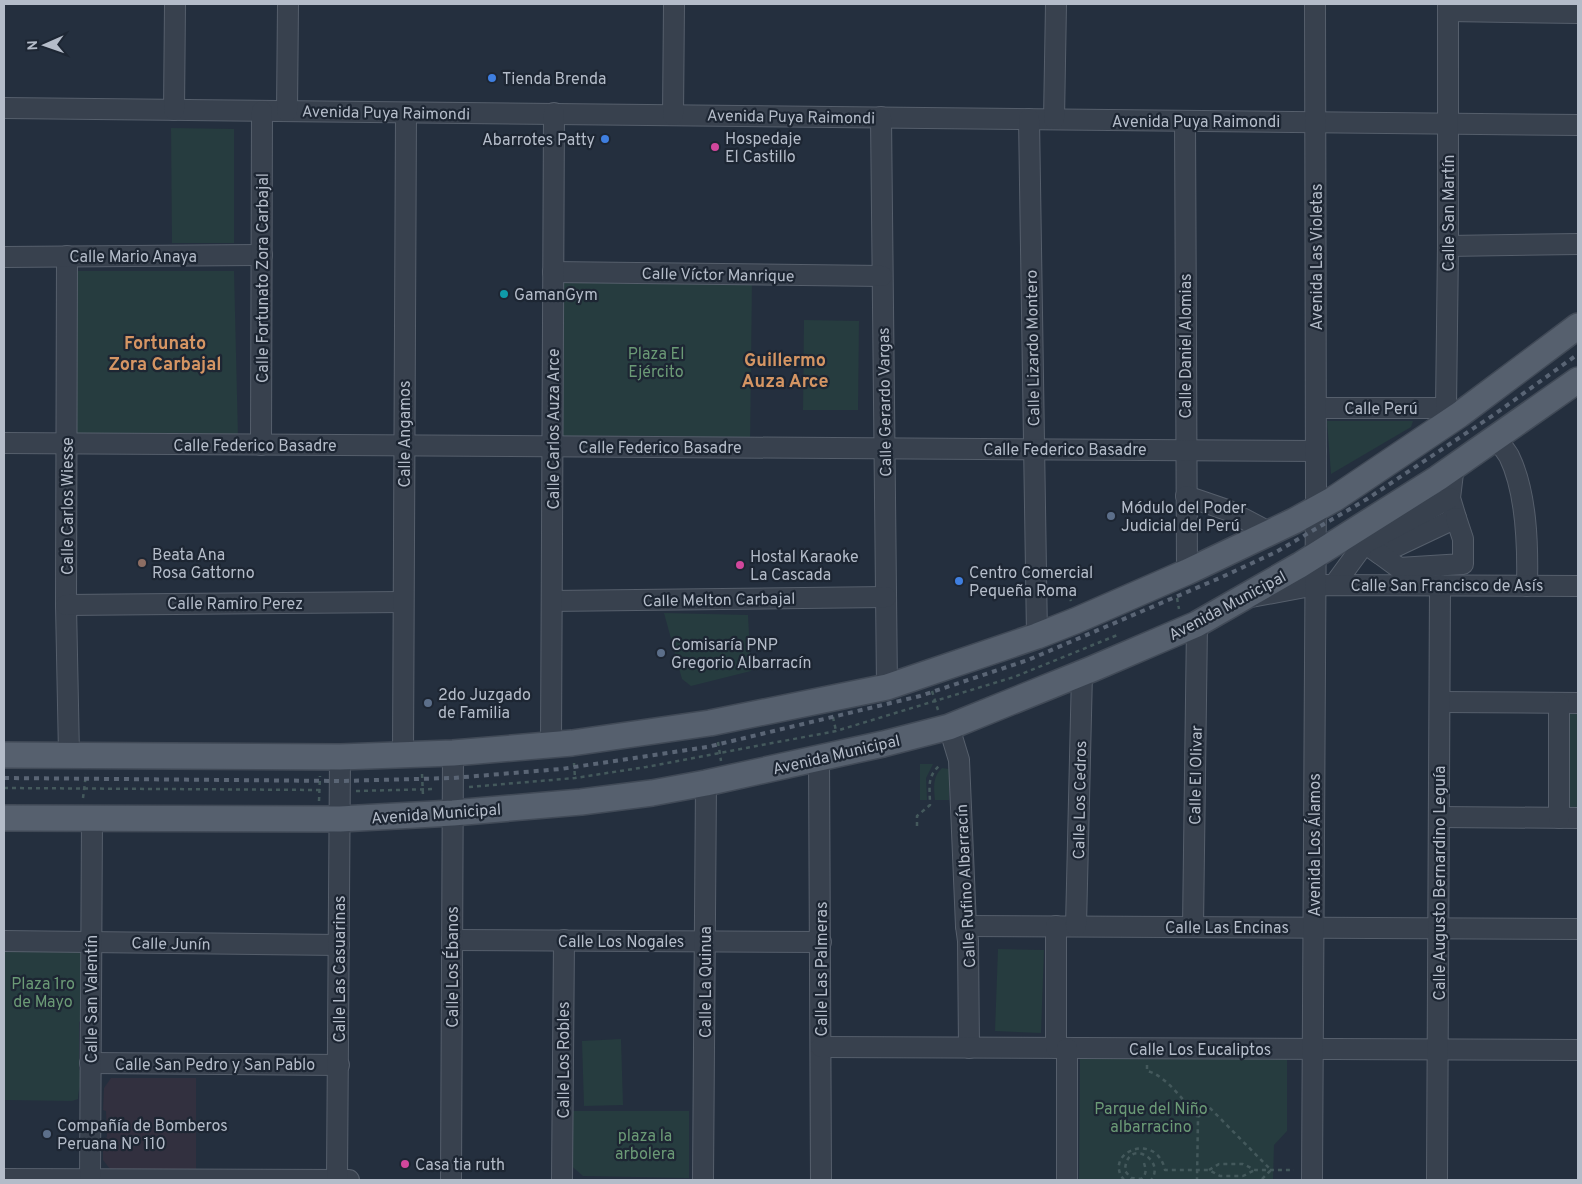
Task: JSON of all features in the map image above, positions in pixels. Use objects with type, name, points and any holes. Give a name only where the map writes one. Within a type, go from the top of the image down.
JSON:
[{"type":"main road","points":[[4,755],[330,757],[453,753],[562,744],[716,722],[887,687],[1037,636],[1187,572],[1316,510],[1452,411],[1578,326]]},
{"type":"main road","name":"Avenida Municipal","points":[[4,818],[329,819],[424,815],[576,802],[652,793],[714,781],[945,728],[1197,624],[1316,555],[1365,544],[1454,465],[1578,380]]},
{"type":"street","points":[[174,110],[176,4]]},
{"type":"street","points":[[287,111],[288,4]]},
{"type":"street","points":[[673,115],[674,4]]},
{"type":"street","points":[[1054,119],[1056,4]]},
{"type":"street","name":"Avenida Las Violetas","points":[[1315,4],[1316,510]]},
{"type":"street","points":[[1448,8],[1578,13]]},
{"type":"street","name":"Calle San Martín","points":[[1448,8],[1448,246],[1452,411]]},
{"type":"street","name":"Avenida Puya Raimondi","points":[[4,108],[1578,125]]},
{"type":"street","name":"Calle Fortunato Zora Carbajal","points":[[261,444],[262,111]]},
{"type":"street","name":"Calle Angamos","points":[[406,113],[404,602],[412,755]]},
{"type":"street","name":"Calle Carlos Auza Arce","points":[[554,113],[552,601],[562,744]]},
{"type":"street","name":"Calle Gerardo Vargas","points":[[881,117],[887,687]]},
{"type":"street","name":"Calle Lizardo Montero","points":[[1028,119],[1037,636]]},
{"type":"street","name":"Calle Daniel Alomias","points":[[1185,121],[1187,572]]},
{"type":"street","points":[[1448,246],[1578,244]]},
{"type":"street","name":"Calle Mario Anaya","points":[[4,257],[262,255]]},
{"type":"street","name":"Calle Carlos Wiesse","points":[[67,256],[68,444],[66,605],[78,755]]},
{"type":"street","name":"Calle Víctor Manrique","points":[[554,272],[882,276]]},
{"type":"street","name":"Calle Perú","points":[[1316,408],[1452,411]]},
{"type":"street","points":[[1496,437],[1509,457],[1519,484],[1526,526],[1528,564],[1526,586]]},
{"type":"street","name":"Calle Federico Basadre","points":[[4,443],[1316,451]]},
{"type":"street","points":[[1454,465],[1450,498],[1464,539],[1463,586]]},
{"type":"street","points":[[1186,496],[1227,510],[1269,532]]},
{"type":"street","points":[[1325,585],[1365,544],[1450,498]]},
{"type":"street","name":"Avenida Los Álamos","points":[[1312,1175],[1314,928],[1325,585],[1316,555],[1316,510]]},
{"type":"street","points":[[1365,544],[1456,518]]},
{"type":"street","points":[[1365,544],[1399,568],[1463,564]]},
{"type":"street","name":"Calle San Francisco de Asís","points":[[1241,599],[1325,585],[1578,586]]},
{"type":"street","name":"Calle Augusto Bernardino Leguía","points":[[1437,1180],[1440,585]]},
{"type":"street","name":"Calle Melton Carbajal","points":[[552,601],[886,597]]},
{"type":"street","name":"Calle Ramiro Perez","points":[[66,605],[404,602]]},
{"type":"street","name":"Calle El Olivar","points":[[1193,927],[1197,624]]},
{"type":"street","name":"Calle Los Cedros","points":[[1067,1180],[1062,1048],[1066,926],[1082,673]]},
{"type":"street","points":[[1439,817],[1569,818],[1569,703],[1440,702]]},
{"type":"street","name":"Calle Rufino Albarracín","points":[[945,728],[959,760],[968,941],[969,1048]]},
{"type":"street","name":"Calle Los Ébanos","points":[[451,1180],[453,753]]},
{"type":"street","name":"Calle Las Palmeras","points":[[821,1180],[821,942],[829,755]]},
{"type":"street","name":"Calle Las Casuarinas","points":[[330,757],[329,819],[339,945],[337,1180]]},
{"type":"street","name":"Calle La Quinua","points":[[703,1180],[706,941],[714,781]]},
{"type":"street","name":"Calle San Valentín","points":[[86,819],[91,942],[90,1180]]},
{"type":"street","name":"Calle Las Encinas","points":[[966,926],[1578,929]]},
{"type":"street","name":"Calle Los Nogales","points":[[452,940],[821,942]]},
{"type":"street","name":"Calle Los Robles","points":[[562,1180],[564,940]]},
{"type":"street","name":"Calle Junín","points":[[4,941],[339,945]]},
{"type":"street","name":"Calle Los Eucaliptos","points":[[821,1047],[1578,1050]]},
{"type":"street","name":"Calle San Pedro y San Pablo","points":[[90,1063],[339,1065]]},
{"type":"street","points":[[4,1179],[351,1180]]},
{"type":"path","points":[[926,674],[945,728]]},
{"type":"path","points":[[829,755],[830,699]]},
{"type":"path","points":[[714,781],[716,722]]},
{"type":"path","points":[[562,744],[576,802]]},
{"type":"path","points":[[78,755],[84,789],[86,819]]},
{"type":"path","points":[[412,755],[423,789],[424,815]]},
{"type":"path","points":[[329,819],[319,790],[330,757]]},
{"type":"path","points":[[917,826],[917,816],[930,806],[930,778],[933,771],[944,761]]},
{"type":"path","points":[[4,788],[330,790]]},
{"type":"path","points":[[355,791],[437,789]]},
{"type":"path","points":[[1164,1080],[1198,1117],[1197,1180]]},
{"type":"path","points":[[1198,1117],[1209,1107],[1271,1170]]},
{"type":"path","points":[[1124,1180],[1119,1170],[1120,1161],[1129,1150],[1134,1148],[1145,1148],[1154,1153],[1163,1162],[1165,1170],[1209,1170],[1220,1176],[1243,1176],[1255,1170]]},
{"type":"path","points":[[1144,1163],[1146,1170],[1141,1179],[1131,1178],[1125,1170],[1127,1159],[1130,1155],[1140,1153],[1149,1158],[1153,1164],[1155,1170],[1151,1180]]},
{"type":"path","points":[[1209,1170],[1219,1164],[1243,1164],[1255,1170],[1312,1175]]},
{"type":"path","points":[[1262,1180],[1271,1170]]},
{"type":"shaded area","points":[[111,1078],[196,1078],[196,1169],[110,1169],[103,1160],[103,1139],[107,1137],[106,1111],[103,1110],[104,1088]]},
{"type":"green space","points":[[171,128],[234,129],[234,243],[172,243]]},
{"type":"green space","points":[[71,271],[234,271],[238,437],[73,435]]},
{"type":"green space","name":"Plaza El Ejército","points":[[563,280],[752,282],[750,446],[560,443]]},
{"type":"green space","points":[[804,320],[859,321],[858,410],[803,410]]},
{"type":"green space","points":[[1327,421],[1413,421],[1411,427],[1331,474]]},
{"type":"green space","points":[[664,613],[748,615],[751,671],[691,686],[682,679]]},
{"type":"green space","points":[[1569,713],[1578,713],[1578,811],[1567,808],[1566,718]]},
{"type":"green space","points":[[920,764],[933,764],[926,778],[927,800],[920,800]]},
{"type":"green space","points":[[942,768],[949,769],[949,800],[935,800],[935,779]]},
{"type":"green space","name":"Plaza 1ro de Mayo","points":[[17,948],[77,948],[83,954],[83,1019],[79,1022],[79,1069],[82,1073],[78,1099],[72,1101],[4,1100],[4,951],[13,951]]},
{"type":"green space","points":[[998,949],[1044,950],[1041,1033],[995,1031]]},
{"type":"green space","points":[[621,1039],[623,1105],[584,1106],[582,1041]]},
{"type":"green space","name":"Parque del Niño albarracino","points":[[1080,1057],[1287,1058],[1287,1131],[1274,1145],[1273,1180],[1079,1180]]},
{"type":"green space","name":"plaza la arbolera","points":[[566,1111],[689,1111],[689,1178],[583,1176],[567,1162]]},
{"type":"railway","points":[[4,778],[340,781],[453,778],[561,769],[707,747],[920,696],[1028,660],[1276,552],[1367,499],[1495,414],[1578,354]]},
{"type":"place","name":"Tienda Brenda","points":[[492,78]]},
{"type":"place","name":"Abarrotes Patty","points":[[605,139]]},
{"type":"place","name":"Hospedaje El Castillo","points":[[715,147]]},
{"type":"place","name":"GamanGym","points":[[504,294]]},
{"type":"place","name":"Módulo del Poder Judicial del Perú","points":[[1111,516]]},
{"type":"place","name":"Beata Ana Rosa Gattorno","points":[[142,563]]},
{"type":"place","name":"Hostal Karaoke La Cascada","points":[[740,565]]},
{"type":"place","name":"Centro Comercial Pequeña Roma","points":[[959,581]]},
{"type":"place","name":"Comisaría PNP Gregorio Albarracín","points":[[661,653]]},
{"type":"place","name":"2do Juzgado de Familia","points":[[428,703]]},
{"type":"place","name":"Compañía de Bomberos Peruana Nº 110","points":[[47,1134]]},
{"type":"place","name":"Casa tia ruth","points":[[405,1164]]},
{"type":"district","name":"Fortunato Zora Carbajal","points":[[165,353]]},
{"type":"district","name":"Guillermo Auza Arce","points":[[785,370]]}]
